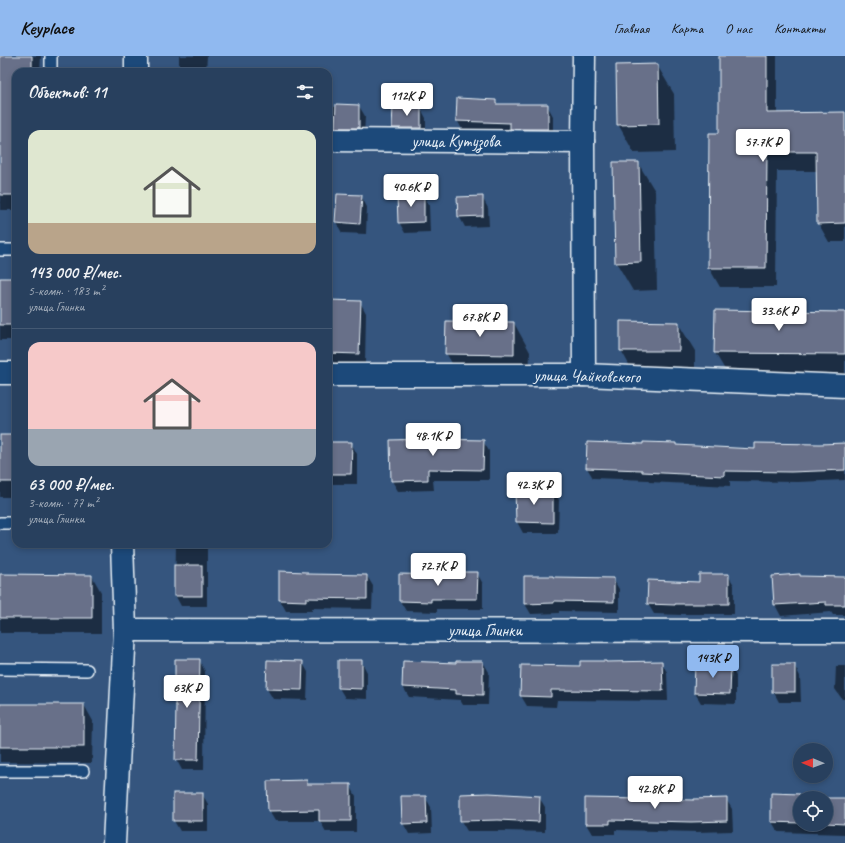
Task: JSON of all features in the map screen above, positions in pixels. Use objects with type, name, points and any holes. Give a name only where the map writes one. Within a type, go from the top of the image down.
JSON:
[{"type":"street","points":[[136,56],[136,68]]},
{"type":"street","points":[[584,56],[584,375]]},
{"type":"street","name":"улица Кутузова","points":[[332,140],[583,142]]},
{"type":"street","points":[[0,373],[12,373]]},
{"type":"street","name":"улица Чайковского","points":[[332,375],[584,375],[845,386]]},
{"type":"street","points":[[114,843],[125,630],[122,548]]},
{"type":"street","name":"улица Глинки","points":[[125,630],[845,631]]},
{"type":"lane","points":[[50,56],[51,68]]},
{"type":"lane","points":[[0,250],[12,250]]},
{"type":"lane","points":[[0,523],[12,523]]},
{"type":"lane","points":[[0,669],[87,670]]},
{"type":"lane","points":[[0,771],[83,771]]},
{"type":"building","points":[[0,56],[32,56],[32,68],[12,68],[12,195],[0,195]]},
{"type":"building","points":[[719,56],[767,56],[767,113],[845,112],[845,223],[817,224],[816,152],[767,152],[766,268],[708,268],[709,133],[719,133]]},
{"type":"building","points":[[658,64],[659,124],[617,125],[616,65]]},
{"type":"building","points":[[457,98],[496,100],[496,104],[548,104],[548,129],[510,129],[510,123],[456,121]]},
{"type":"building","points":[[336,104],[359,105],[359,128],[335,128]]},
{"type":"building","points":[[393,106],[421,106],[421,128],[392,128]]},
{"type":"building","points":[[613,162],[639,162],[641,262],[615,263]]},
{"type":"building","points":[[337,194],[362,195],[360,224],[335,222]]},
{"type":"building","points":[[424,194],[424,222],[398,223],[397,195]]},
{"type":"building","points":[[483,196],[483,216],[458,217],[457,197]]},
{"type":"building","points":[[0,278],[12,278],[12,325],[0,325]]},
{"type":"building","points":[[332,300],[361,301],[359,354],[332,353]]},
{"type":"building","points":[[715,310],[845,312],[845,354],[714,353]]},
{"type":"building","points":[[446,321],[514,322],[514,355],[445,354]]},
{"type":"building","points":[[620,321],[679,322],[679,351],[620,351]]},
{"type":"building","points":[[0,435],[12,435],[12,482],[0,482]]},
{"type":"building","points":[[390,440],[484,440],[483,470],[428,469],[428,480],[391,481]]},
{"type":"building","points":[[332,442],[352,442],[351,474],[332,474]]},
{"type":"building","points":[[587,442],[643,444],[643,442],[676,443],[676,445],[755,449],[755,443],[845,443],[845,470],[791,472],[724,471],[724,476],[642,472],[642,470],[586,468]]},
{"type":"building","points":[[515,489],[553,489],[553,523],[516,522]]},
{"type":"building","points":[[174,565],[202,565],[202,596],[174,596]]},
{"type":"building","points":[[279,571],[307,572],[307,574],[367,575],[367,599],[306,598],[306,601],[279,600]]},
{"type":"building","points":[[447,572],[478,572],[477,599],[431,599],[431,602],[399,601],[399,574],[447,575]]},
{"type":"building","points":[[0,574],[92,575],[92,618],[0,618]]},
{"type":"building","points":[[699,574],[729,574],[729,604],[647,604],[648,580],[699,582]]},
{"type":"building","points":[[800,574],[800,576],[845,577],[845,605],[826,605],[826,602],[774,605],[772,576]]},
{"type":"building","points":[[524,576],[614,578],[614,602],[554,601],[554,603],[524,604]]},
{"type":"building","points":[[175,659],[200,659],[198,760],[175,760]]},
{"type":"building","points":[[267,660],[303,661],[302,690],[266,689]]},
{"type":"building","points":[[338,660],[362,660],[362,689],[338,688]]},
{"type":"building","points":[[403,661],[456,663],[456,661],[483,661],[483,695],[456,694],[456,690],[402,687]]},
{"type":"building","points":[[580,661],[662,661],[663,691],[551,690],[551,697],[520,696],[521,665],[580,666]]},
{"type":"building","points":[[772,664],[795,664],[795,692],[772,692]]},
{"type":"building","points":[[695,665],[731,665],[730,694],[694,693]]},
{"type":"building","points":[[0,704],[84,704],[84,747],[0,747]]},
{"type":"building","points":[[307,780],[307,784],[351,784],[351,821],[319,821],[319,810],[268,811],[267,781]]},
{"type":"building","points":[[173,793],[203,793],[203,821],[173,821]]},
{"type":"building","points":[[489,793],[540,796],[539,822],[498,820],[460,821],[460,794]]},
{"type":"building","points":[[771,793],[793,794],[793,823],[771,822]]},
{"type":"building","points":[[401,796],[426,796],[427,823],[402,824]]},
{"type":"building","points":[[585,798],[694,800],[727,798],[727,821],[691,822],[610,820],[610,824],[585,824]]},
{"type":"building","points":[[833,798],[845,798],[845,824],[833,823]]}]
